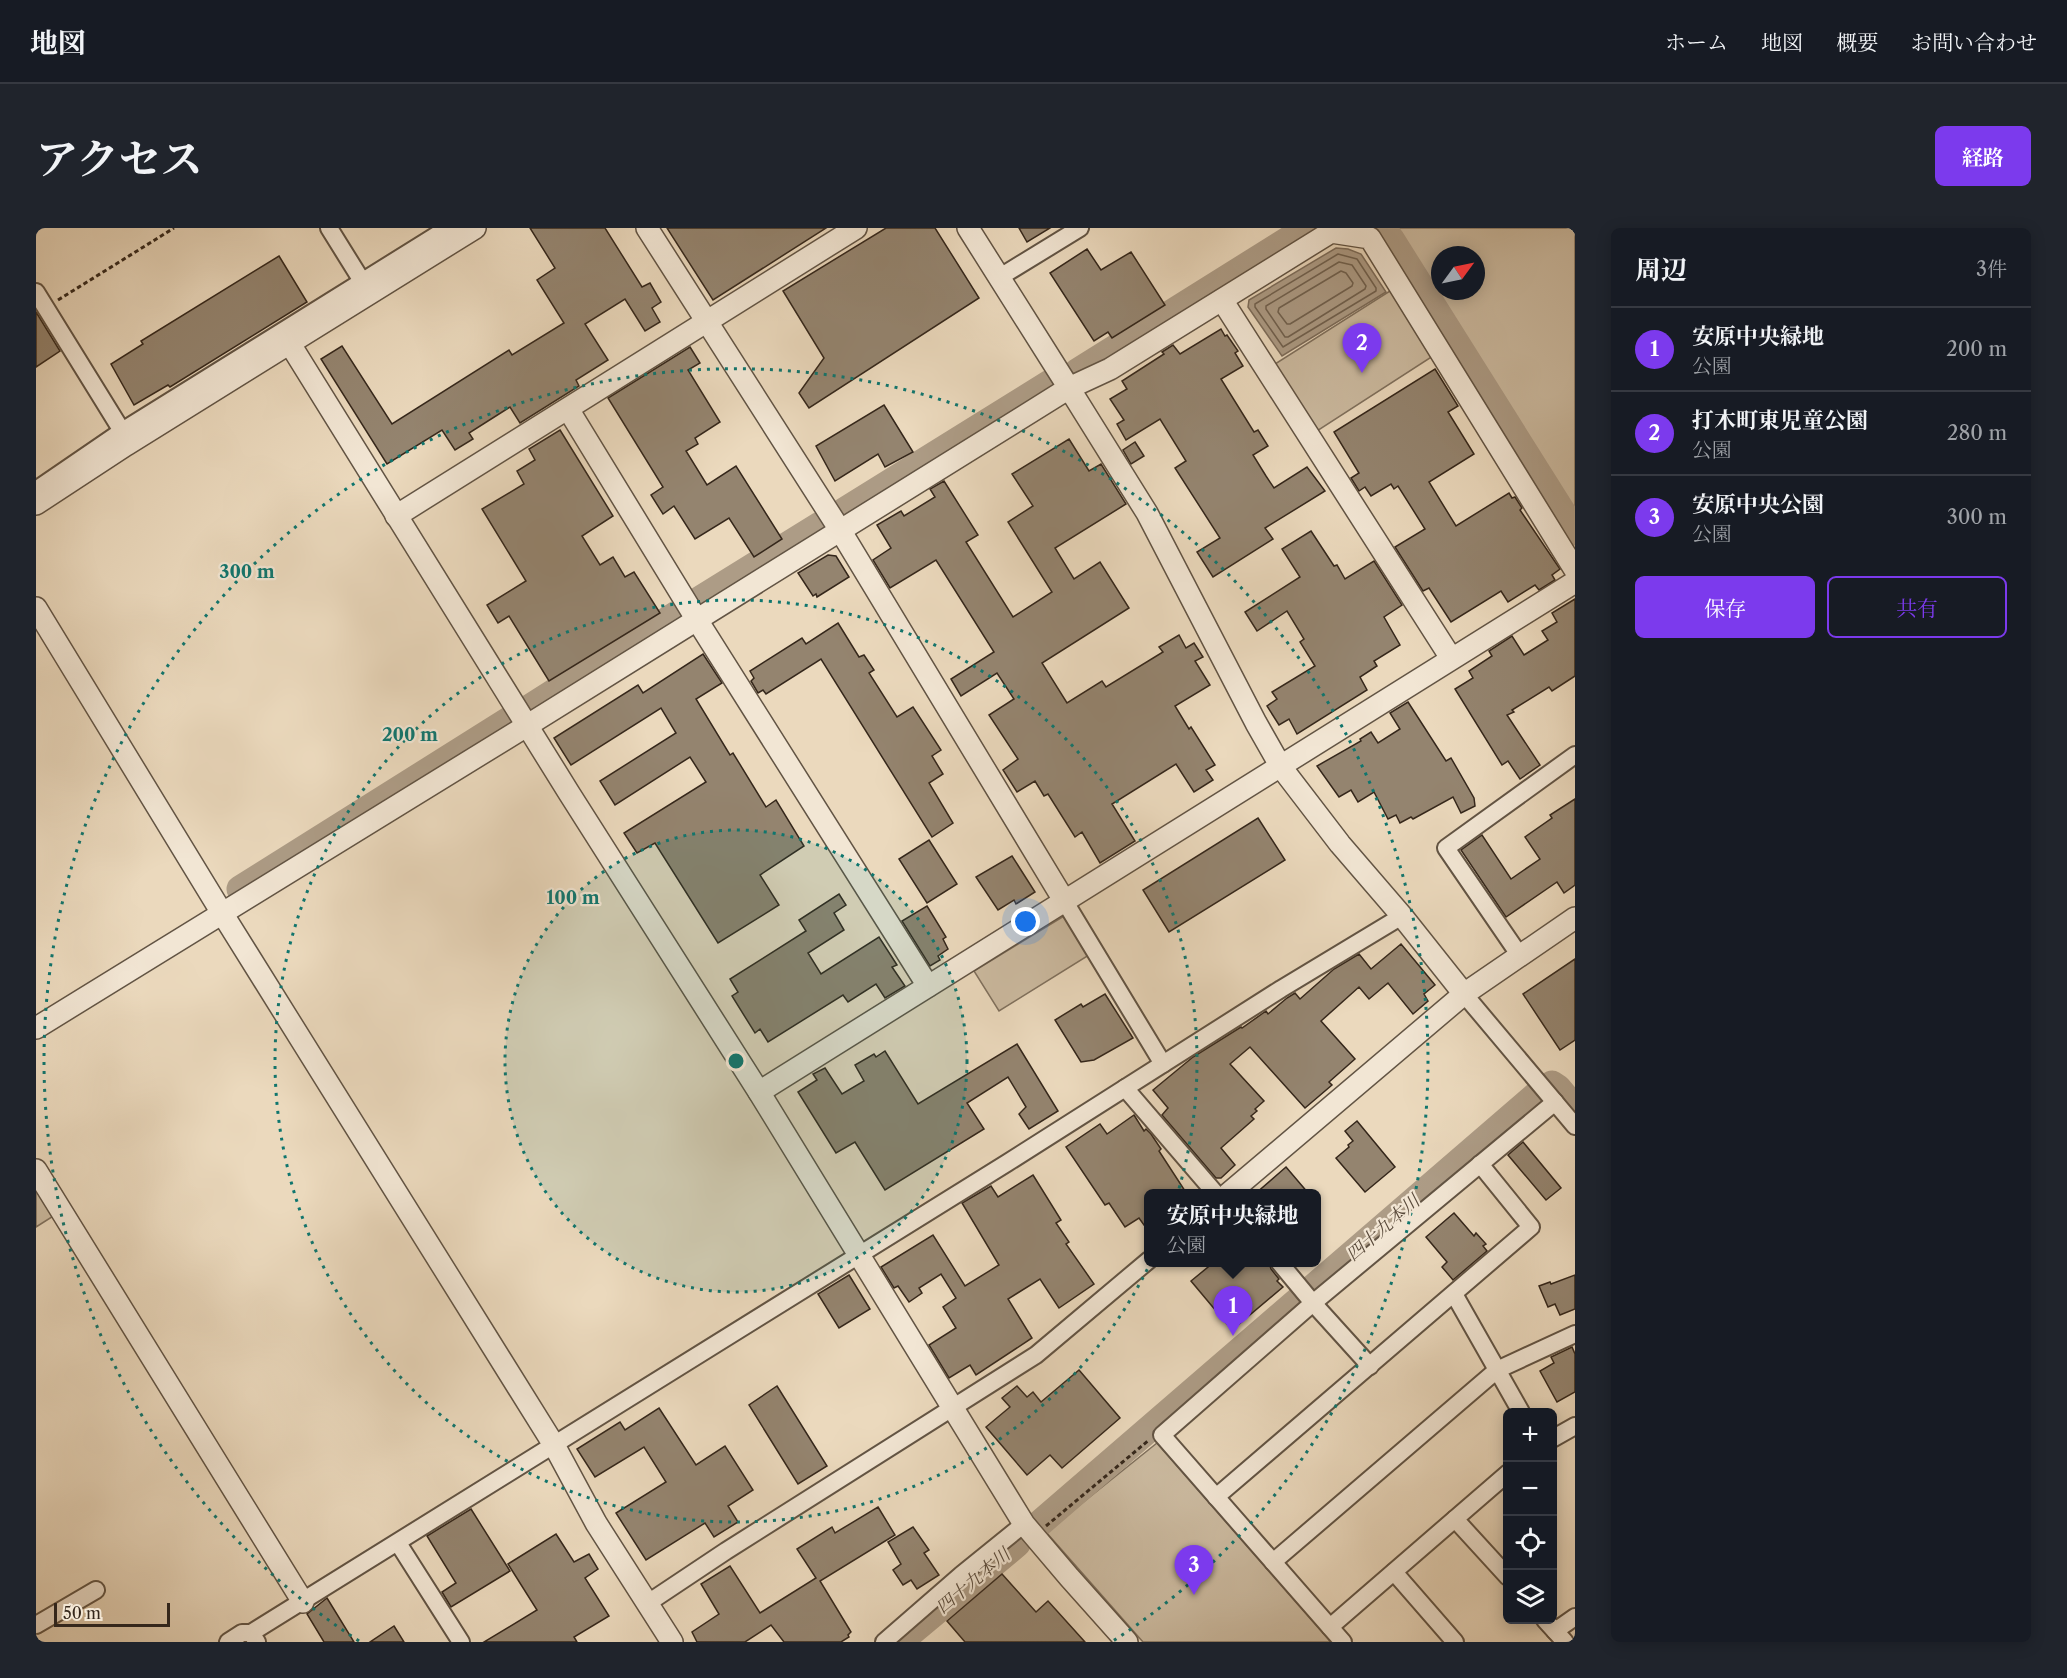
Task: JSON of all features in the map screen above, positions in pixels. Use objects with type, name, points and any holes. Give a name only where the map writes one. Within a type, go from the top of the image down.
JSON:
[{"type":"street","points":[[328,228],[362,281]]},
{"type":"street","points":[[36,490],[122,431],[448,228]]},
{"type":"street","points":[[36,504],[475,228]]},
{"type":"street","points":[[647,228],[840,530],[1162,1064]]},
{"type":"street","points":[[396,516],[856,228]]},
{"type":"street","points":[[968,228],[1147,513],[1281,767],[1340,843],[1575,1126]]},
{"type":"street","points":[[1000,277],[1080,228]]},
{"type":"street","points":[[36,1028],[1069,388],[1110,369],[1331,232],[1370,238],[1575,570]]},
{"type":"street","points":[[36,292],[122,431]]},
{"type":"street","points":[[1222,300],[1451,658]]},
{"type":"street","points":[[290,344],[569,793],[759,1092],[1030,1530],[1127,1642]]},
{"type":"street","points":[[568,409],[697,620],[928,986]]},
{"type":"street","points":[[759,1092],[1575,582]]},
{"type":"street","points":[[36,608],[222,913],[554,1445],[597,1523],[672,1642]]},
{"type":"street","points":[[1520,956],[1446,848],[1575,755]]},
{"type":"street","points":[[228,1642],[242,1634],[254,1638],[303,1602],[859,1256],[1281,989],[1402,916]]},
{"type":"street","points":[[1234,1189],[1464,994],[1575,918]]},
{"type":"street","points":[[1125,1088],[1212,1189]]},
{"type":"street","points":[[1342,1642],[1162,1435],[1313,1303],[1555,1102]]},
{"type":"street","points":[[1216,1497],[1531,1227],[1480,1164]]},
{"type":"street","points":[[36,1170],[303,1602]]},
{"type":"street","points":[[648,1603],[726,1551],[1036,1356],[1144,1264]]},
{"type":"street","points":[[1283,1267],[1370,1366]]},
{"type":"street","points":[[1454,1294],[1518,1408]]},
{"type":"street","points":[[1273,1562],[1497,1370],[1574,1337]]},
{"type":"street","points":[[1557,1435],[1575,1426]]},
{"type":"street","points":[[1330,1628],[1503,1477]]},
{"type":"street","points":[[1455,1519],[1503,1572]]},
{"type":"street","points":[[884,1642],[961,1575],[1030,1530]]},
{"type":"street","points":[[398,1543],[461,1642]]},
{"type":"street","points":[[1394,1572],[1455,1642]]},
{"type":"street","points":[[36,1625],[96,1590]]},
{"type":"street","points":[[1555,1631],[1575,1617]]},
{"type":"path","points":[[46,308],[174,228]]},
{"type":"path","points":[[1030,1530],[1147,1441],[1162,1435]]},
{"type":"shaded area","points":[[1393,228],[1575,228],[1575,519],[1438,300],[1485,300],[1485,246],[1431,246],[1431,289]]},
{"type":"shaded area","points":[[1393,289],[1433,356],[1317,431],[1275,364]]},
{"type":"shaded area","points":[[1064,916],[1089,955],[999,1011],[974,971]]},
{"type":"shaded area","points":[[36,1184],[55,1215],[36,1227]]},
{"type":"shaded area","points":[[1157,1443],[1331,1642],[1143,1642],[1046,1532]]},
{"type":"water","points":[[1336,248],[1348,249],[1361,254],[1386,292],[1282,356],[1248,307],[1249,300]]},
{"type":"building","points":[[530,228],[605,228],[642,287],[650,283],[661,302],[652,308],[660,322],[645,331],[625,299],[585,324],[608,360],[576,380],[579,386],[520,423],[510,407],[469,433],[473,439],[455,450],[442,430],[387,464],[321,359],[342,346],[392,424],[509,350],[512,355],[564,323],[537,280],[555,268]]},
{"type":"building","points":[[667,228],[826,228],[713,300]]},
{"type":"building","points":[[886,228],[935,228],[979,298],[809,408],[799,393],[824,358],[783,291]]},
{"type":"building","points":[[1019,228],[1050,228],[1027,242]]},
{"type":"building","points":[[1087,249],[1101,270],[1131,252],[1165,305],[1112,338],[1108,332],[1094,341],[1050,273]]},
{"type":"building","points":[[279,256],[307,302],[170,387],[168,385],[134,405],[111,364],[143,344],[141,341]]},
{"type":"building","points":[[36,312],[60,351],[36,367]]},
{"type":"building","points":[[1221,329],[1238,351],[1235,353],[1243,366],[1221,379],[1254,432],[1258,430],[1268,446],[1253,455],[1266,476],[1274,488],[1307,467],[1325,491],[1265,528],[1273,539],[1213,577],[1197,552],[1220,538],[1175,468],[1186,461],[1160,419],[1126,440],[1117,424],[1124,420],[1110,399],[1127,389],[1122,381],[1164,354],[1162,352],[1173,345],[1180,354]]},
{"type":"building","points":[[690,347],[700,363],[688,370],[720,422],[695,438],[698,444],[686,451],[707,485],[736,466],[782,539],[754,557],[729,518],[695,539],[674,506],[663,514],[651,495],[663,487],[608,398]]},
{"type":"building","points":[[1435,369],[1458,406],[1448,412],[1474,454],[1429,482],[1456,526],[1509,493],[1512,498],[1515,497],[1522,508],[1520,510],[1560,569],[1552,575],[1555,580],[1539,590],[1535,585],[1508,602],[1501,591],[1451,622],[1429,588],[1423,591],[1395,547],[1425,529],[1398,486],[1394,489],[1391,484],[1371,496],[1365,487],[1359,491],[1351,478],[1359,473],[1334,432]]},
{"type":"building","points":[[884,405],[913,452],[885,467],[878,454],[835,481],[816,446]]},
{"type":"building","points":[[560,430],[613,516],[582,536],[600,565],[613,557],[625,577],[634,572],[660,613],[549,681],[509,616],[498,623],[487,605],[526,581],[482,509],[524,484],[517,471],[535,460],[529,449]]},
{"type":"building","points":[[1069,439],[1089,471],[1101,464],[1126,504],[1055,548],[1074,579],[1100,562],[1129,608],[1042,663],[1067,703],[1102,681],[1106,687],[1163,652],[1159,647],[1179,635],[1186,648],[1194,643],[1203,657],[1195,661],[1210,685],[1175,706],[1215,765],[1206,770],[1213,780],[1194,792],[1176,764],[1112,804],[1135,841],[1100,863],[1082,832],[1075,837],[1048,794],[1044,796],[1035,781],[1017,792],[1003,770],[1018,759],[989,715],[1014,699],[997,673],[961,696],[951,679],[994,652],[936,560],[890,588],[873,560],[891,548],[877,525],[901,511],[904,516],[935,497],[930,489],[944,481],[978,535],[966,542],[1013,617],[1052,592],[1008,522],[1033,506],[1012,474]]},
{"type":"building","points":[[1135,442],[1144,456],[1131,464],[1123,450]]},
{"type":"building","points":[[1311,531],[1345,579],[1374,561],[1402,605],[1384,617],[1400,645],[1374,661],[1377,666],[1360,677],[1367,690],[1297,734],[1289,719],[1279,725],[1267,706],[1277,699],[1272,692],[1315,666],[1300,642],[1304,639],[1287,611],[1257,631],[1245,612],[1300,577],[1282,549]]},
{"type":"building","points":[[828,555],[836,556],[849,577],[817,597],[816,594],[813,596],[798,573]]},
{"type":"building","points":[[1575,599],[1575,676],[1552,691],[1549,687],[1507,715],[1540,765],[1520,779],[1508,761],[1502,765],[1455,689],[1473,678],[1469,671],[1492,656],[1489,651],[1512,636],[1524,655],[1548,640],[1542,631],[1557,622],[1552,613]]},
{"type":"building","points":[[838,623],[859,657],[864,655],[874,670],[869,673],[897,717],[913,707],[941,750],[932,756],[943,774],[929,783],[953,823],[932,837],[821,659],[766,694],[763,690],[758,693],[751,681],[754,678],[750,671],[802,638],[806,644]]},
{"type":"building","points":[[703,654],[722,683],[696,699],[730,755],[733,753],[766,807],[776,800],[804,846],[760,875],[779,905],[718,943],[655,843],[637,853],[624,833],[706,782],[690,757],[615,805],[600,781],[676,733],[661,708],[571,765],[554,738],[638,685],[643,693]]},
{"type":"building","points":[[1408,702],[1446,761],[1451,758],[1474,798],[1475,806],[1461,813],[1453,797],[1413,819],[1411,817],[1400,823],[1396,815],[1388,819],[1374,792],[1358,802],[1351,790],[1339,797],[1317,766],[1361,741],[1360,739],[1371,732],[1378,743],[1400,729],[1390,713]]},
{"type":"building","points":[[1575,799],[1575,885],[1564,893],[1557,882],[1506,917],[1461,850],[1482,835],[1511,879],[1540,859],[1525,837],[1552,818],[1550,815]]},
{"type":"building","points":[[1258,818],[1285,860],[1169,932],[1143,890]]},
{"type":"building","points":[[929,840],[957,884],[927,903],[899,859]]},
{"type":"building","points":[[1012,856],[1035,892],[1016,904],[1014,900],[998,910],[976,877]]},
{"type":"building","points":[[839,894],[846,905],[834,913],[844,930],[808,953],[821,974],[879,937],[897,965],[892,967],[905,986],[885,998],[876,984],[848,1002],[843,995],[768,1042],[760,1029],[755,1033],[732,996],[738,992],[730,979],[806,931],[799,920]]},
{"type":"building","points":[[927,906],[946,937],[943,939],[948,949],[938,956],[940,960],[930,966],[902,921]]},
{"type":"building","points":[[1401,944],[1435,985],[1424,994],[1428,1001],[1413,1014],[1388,983],[1369,999],[1359,987],[1321,1021],[1355,1059],[1329,1082],[1332,1085],[1305,1108],[1250,1047],[1230,1064],[1264,1101],[1251,1116],[1254,1119],[1221,1148],[1235,1165],[1221,1178],[1216,1178],[1162,1115],[1168,1108],[1153,1090],[1193,1057],[1266,1011],[1268,1014],[1295,993],[1300,999],[1334,969],[1359,954],[1371,969]]},
{"type":"building","points":[[1575,959],[1575,1040],[1560,1050],[1523,994]]},
{"type":"building","points":[[1105,994],[1133,1038],[1094,1060],[1081,1062],[1055,1020],[1081,1004],[1083,1007]]},
{"type":"building","points":[[1017,1044],[1058,1111],[1029,1129],[1019,1114],[1026,1107],[1008,1077],[967,1103],[984,1129],[885,1190],[855,1142],[836,1153],[798,1092],[817,1080],[813,1074],[825,1068],[842,1094],[864,1081],[855,1065],[874,1054],[876,1057],[885,1051],[918,1104]]},
{"type":"building","points":[[1134,1115],[1144,1131],[1146,1129],[1151,1134],[1161,1149],[1159,1151],[1184,1189],[1144,1189],[1144,1225],[1139,1218],[1125,1227],[1109,1203],[1105,1205],[1066,1147],[1100,1124],[1107,1134]]},
{"type":"building","points":[[1357,1121],[1395,1167],[1365,1192],[1336,1158],[1353,1141],[1345,1131]]},
{"type":"building","points":[[1523,1142],[1561,1188],[1546,1200],[1508,1155]]},
{"type":"building","points":[[1286,1167],[1305,1189],[1261,1189]]},
{"type":"building","points":[[1033,1175],[1061,1220],[1056,1223],[1069,1242],[1066,1244],[1094,1284],[1059,1308],[1040,1279],[1008,1299],[1032,1338],[976,1375],[970,1365],[949,1378],[929,1345],[956,1328],[943,1307],[956,1298],[941,1274],[919,1288],[922,1293],[909,1302],[898,1286],[894,1288],[881,1267],[933,1235],[965,1286],[999,1265],[962,1203],[991,1186],[998,1197]]},
{"type":"building","points":[[1454,1213],[1474,1236],[1476,1233],[1486,1244],[1483,1246],[1487,1251],[1453,1280],[1442,1267],[1447,1262],[1426,1237]]},
{"type":"building","points":[[1208,1267],[1270,1267],[1279,1279],[1277,1281],[1283,1287],[1232,1330],[1191,1281]]},
{"type":"building","points":[[849,1275],[870,1309],[839,1328],[818,1294]]},
{"type":"building","points":[[1575,1275],[1575,1309],[1560,1315],[1555,1304],[1548,1307],[1539,1286]]},
{"type":"building","points":[[1572,1347],[1575,1354],[1575,1392],[1557,1402],[1540,1371],[1554,1363],[1551,1357]]},
{"type":"building","points":[[1079,1370],[1120,1418],[1062,1468],[1050,1455],[1027,1475],[986,1427],[1010,1407],[1002,1398],[1017,1386],[1027,1397],[1033,1392],[1041,1402]]},
{"type":"building","points":[[777,1386],[827,1466],[798,1484],[749,1405]]},
{"type":"building","points":[[659,1408],[696,1465],[725,1446],[753,1490],[728,1506],[738,1522],[714,1537],[705,1523],[646,1560],[616,1513],[666,1482],[644,1447],[595,1477],[577,1449],[620,1422],[625,1430]]},
{"type":"building","points":[[878,1507],[895,1535],[820,1581],[851,1632],[849,1637],[841,1642],[784,1642],[771,1625],[745,1642],[697,1642],[692,1632],[719,1614],[701,1584],[730,1566],[760,1613],[816,1578],[797,1549],[832,1527],[835,1533]]},
{"type":"building","points":[[471,1509],[510,1571],[451,1607],[442,1592],[456,1583],[427,1536]]},
{"type":"building","points":[[913,1527],[929,1550],[924,1553],[939,1575],[917,1589],[911,1580],[903,1585],[893,1570],[901,1564],[888,1542]]},
{"type":"building","points":[[556,1534],[574,1562],[589,1554],[598,1569],[585,1578],[609,1616],[574,1637],[577,1642],[484,1642],[537,1610],[508,1564]]},
{"type":"building","points":[[1002,1574],[1036,1612],[1048,1601],[1085,1642],[965,1642],[947,1621]]},
{"type":"building","points":[[327,1598],[354,1642],[324,1642],[307,1614]]},
{"type":"building","points":[[394,1626],[404,1642],[370,1642]]},
{"type":"waterway","points":[[1077,372],[1307,228]]},
{"type":"waterway","points":[[1382,228],[1575,532]]},
{"type":"waterway","points":[[844,511],[1050,383]]},
{"type":"waterway","points":[[694,603],[820,525]]},
{"type":"waterway","points":[[526,710],[677,614]]},
{"type":"waterway","points":[[240,889],[509,720]]},
{"type":"waterway","name":"四十九本川","points":[[1552,1084],[1575,1108]]},
{"type":"waterway","name":"四十九本川","points":[[1039,1524],[1535,1096]]},
{"type":"waterway","name":"四十九本川","points":[[902,1640],[1017,1544]]},
{"type":"place","name":"打木町東児童公園","points":[[1362,373]]},
{"type":"place","name":"安原中央緑地","points":[[1233,1336]]},
{"type":"place","name":"安原中央公園","points":[[1194,1595]]}]
